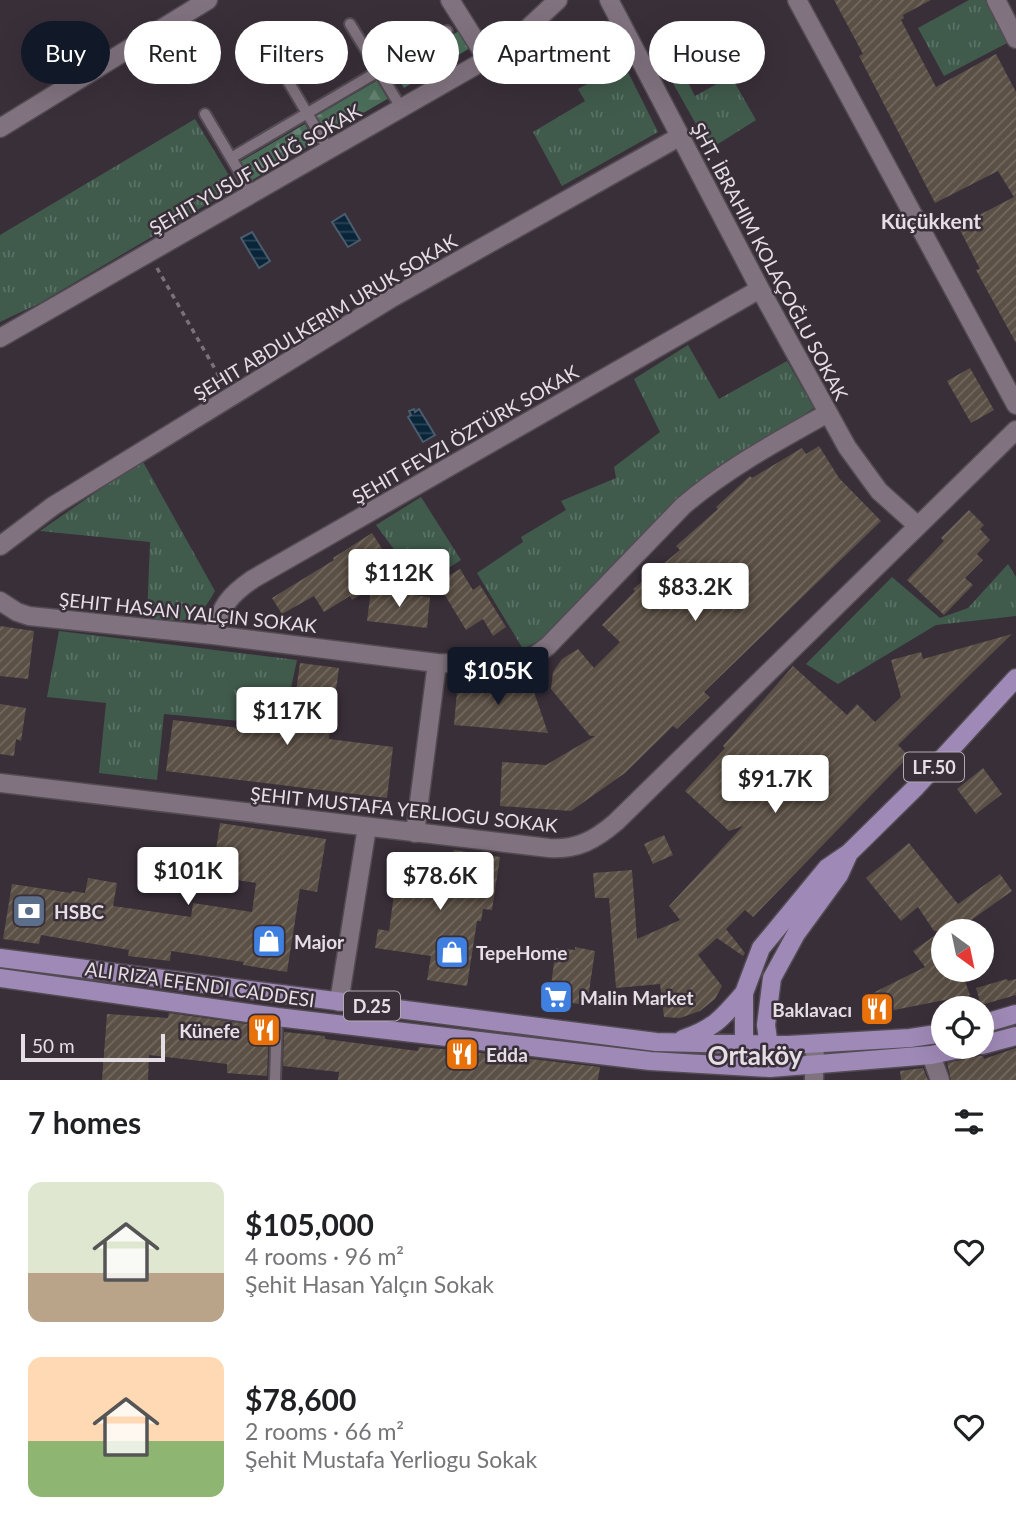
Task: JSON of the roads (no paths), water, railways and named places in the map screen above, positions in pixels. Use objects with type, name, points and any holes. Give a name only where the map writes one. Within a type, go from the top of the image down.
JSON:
[{"type":"main road","name":"LF.50","points":[[743,1067],[744,993],[761,947],[827,868],[849,853],[916,787],[1016,678]]},
{"type":"main road","name":"LF.50","points":[[770,1068],[771,1045],[766,1025],[772,978],[796,934],[839,875],[849,853]]},
{"type":"main road","name":"D.25","points":[[0,958],[673,1042],[815,1044],[931,1035]]},
{"type":"main road","name":"D.25","points":[[0,978],[277,1017],[650,1060],[814,1073],[931,1055]]},
{"type":"main road","points":[[673,1042],[706,1031],[718,1022],[744,993]]},
{"type":"main road","points":[[994,1020],[1016,1014]]},
{"type":"main road","points":[[994,1042],[1016,1036]]},
{"type":"street","points":[[0,128],[208,0]]},
{"type":"street","points":[[450,0],[473,37]]},
{"type":"street","name":"ŞEHIT YUSUF ULUĞ SOKAK","points":[[536,21],[558,0]]},
{"type":"street","name":"ŞHT. İBRAHIM KOLAÇOĞLU SOKAK","points":[[609,0],[679,137],[828,413],[863,471],[879,491],[918,526]]},
{"type":"street","points":[[797,0],[1016,405]]},
{"type":"street","points":[[996,0],[1016,39]]},
{"type":"street","name":"ŞEHIT YUSUF ULUĞ SOKAK","points":[[0,338],[473,67]]},
{"type":"street","name":"ŞEHIT ABDULKERIM URUK SOKAK","points":[[0,546],[53,506],[390,299],[679,137]]},
{"type":"street","name":"ŞEHIT FEVZI ÖZTÜRK SOKAK","points":[[213,635],[222,607],[235,592],[253,579],[760,289]]},
{"type":"street","points":[[0,601],[29,616],[213,635],[437,663],[509,665],[532,658],[548,646],[702,489],[746,459],[828,413]]},
{"type":"street","name":"ŞEHIT MUSTAFA YERLIOGU SOKAK","points":[[0,783],[558,849],[590,842],[616,822],[1016,430]]},
{"type":"street","points":[[415,833],[437,663]]},
{"type":"street","points":[[339,1002],[367,827]]},
{"type":"street","points":[[814,1073],[815,1044]]},
{"type":"street","points":[[933,1059],[940,1080]]},
{"type":"lane","points":[[351,24],[362,42]]},
{"type":"lane","points":[[231,158],[362,81]]},
{"type":"lane","points":[[290,84],[329,150]]},
{"type":"lane","points":[[387,84],[402,108]]},
{"type":"lane","points":[[205,114],[253,195]]},
{"type":"lane","points":[[275,1080],[277,1017]]},
{"type":"water","points":[[345,214],[360,240],[348,247],[332,222]]},
{"type":"water","points":[[252,232],[270,261],[259,268],[241,238]]},
{"type":"water","points":[[414,409],[415,412],[419,409],[435,435],[423,442],[408,417],[411,415],[409,411]]},
{"type":"place","name":"HSBC","points":[[29,911]]},
{"type":"place","name":"Major","points":[[269,941]]},
{"type":"place","name":"TepeHome","points":[[452,952]]},
{"type":"place","name":"Malin Market","points":[[556,997]]},
{"type":"place","name":"Baklavacı","points":[[877,1009]]},
{"type":"place","name":"Künefe","points":[[264,1030]]},
{"type":"place","name":"Edda","points":[[462,1054]]},
{"type":"district","name":"Küçükkent","points":[[931,220]]},
{"type":"district","name":"Ortaköy","points":[[755,1055]]}]
